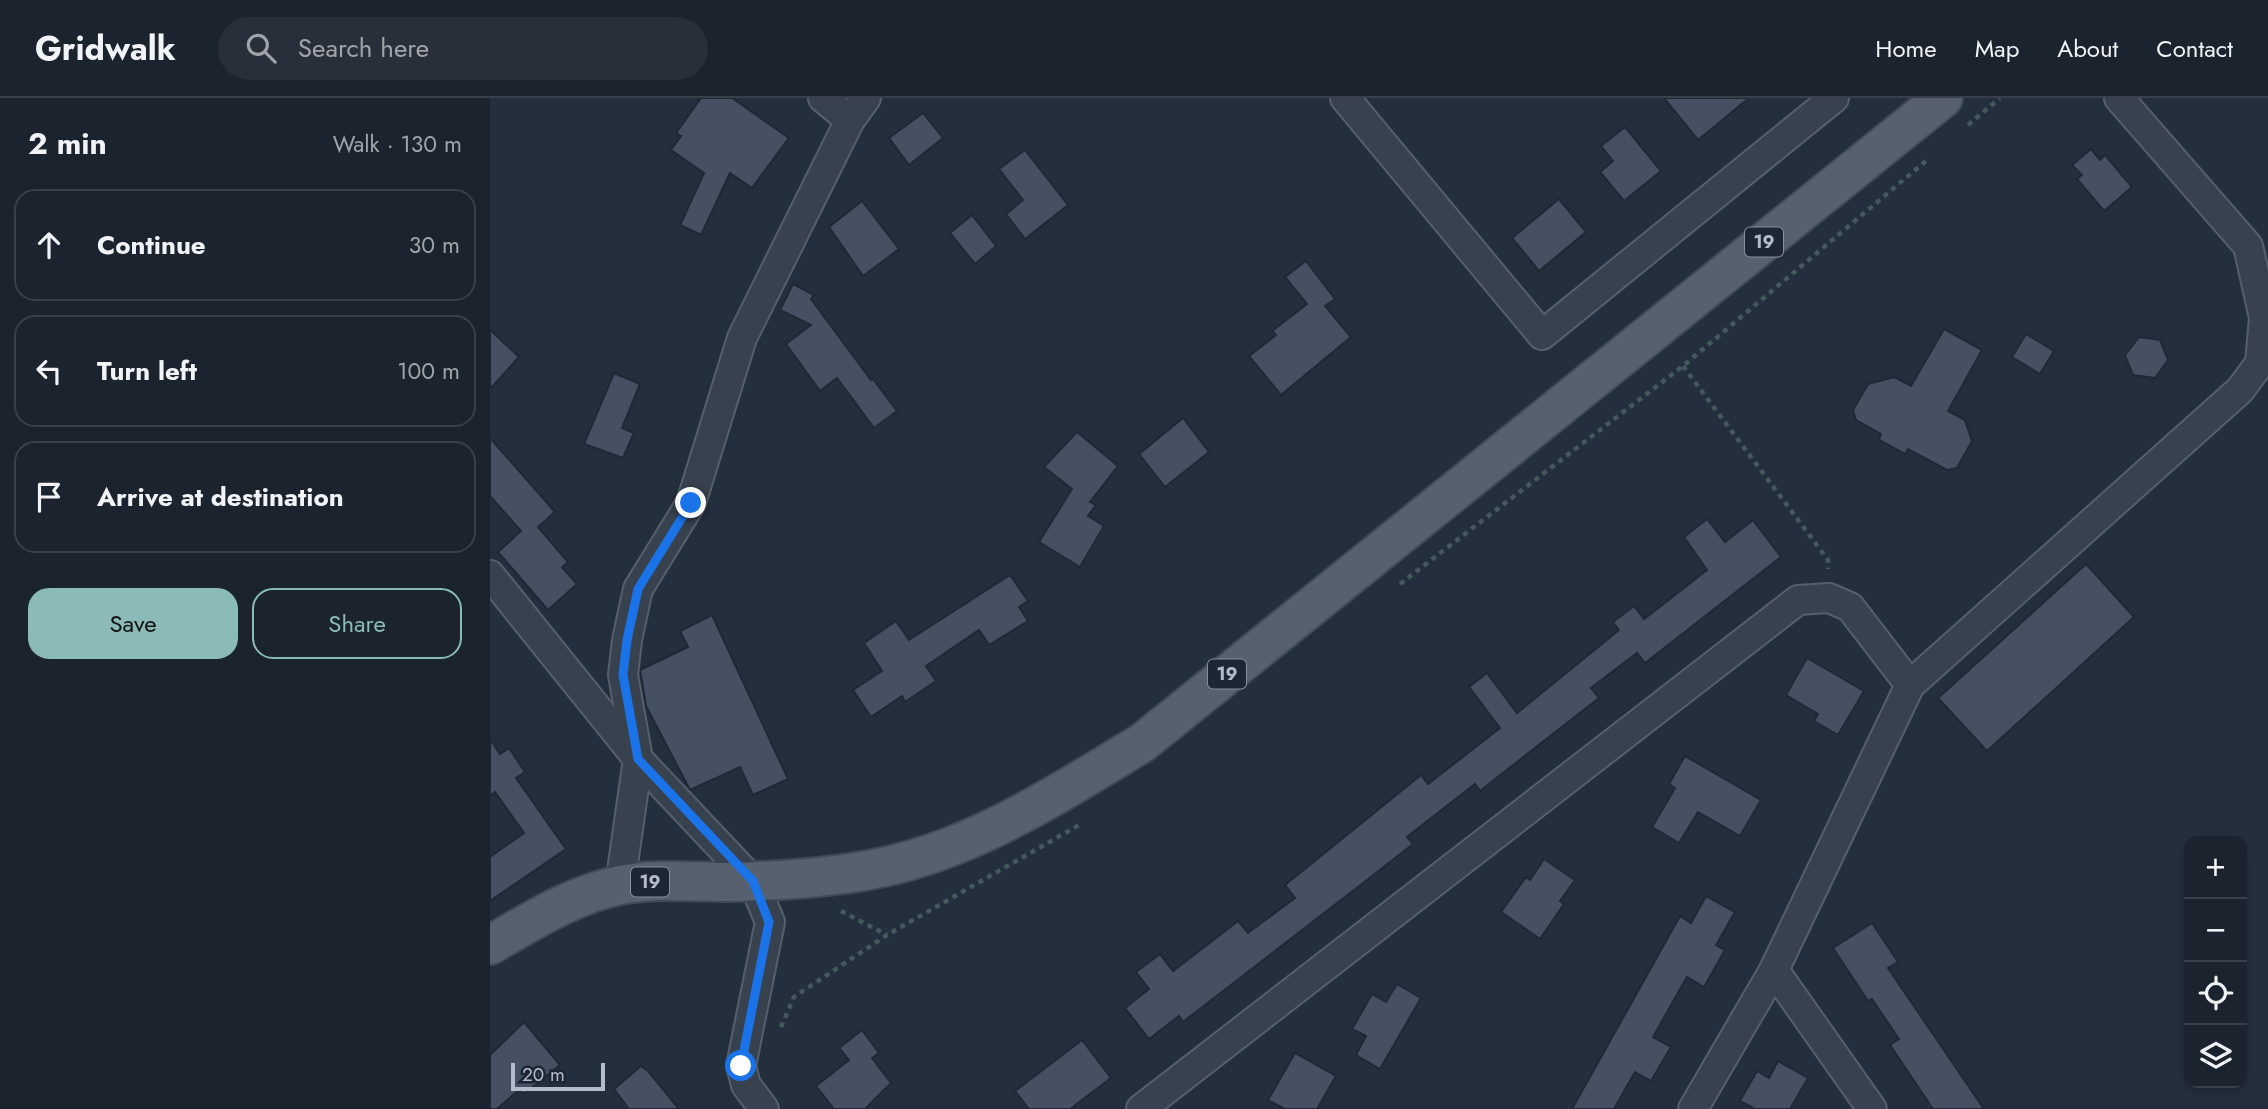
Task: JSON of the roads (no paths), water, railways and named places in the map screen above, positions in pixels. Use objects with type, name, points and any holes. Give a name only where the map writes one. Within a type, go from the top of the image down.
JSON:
[{"type":"main road","name":"19","points":[[490,945],[570,900],[620,885],[753,881],[871,869],[926,855],[983,835],[1051,798],[1142,743],[1943,98]]},
{"type":"street","points":[[620,885],[638,759],[623,675],[638,589],[691,503],[742,338],[858,109],[823,98]]},
{"type":"street","points":[[1345,98],[1542,335],[1834,98]]},
{"type":"street","points":[[1693,1109],[1774,970],[1910,685],[2240,390],[2260,363],[2264,318],[2248,246],[2119,98]]},
{"type":"street","points":[[490,575],[638,759],[753,881],[769,922],[741,1066],[746,1085],[764,1109]]},
{"type":"street","points":[[1141,1109],[1798,600],[1829,598],[1850,607],[1910,685]]},
{"type":"street","points":[[1774,970],[1872,1109]]}]
